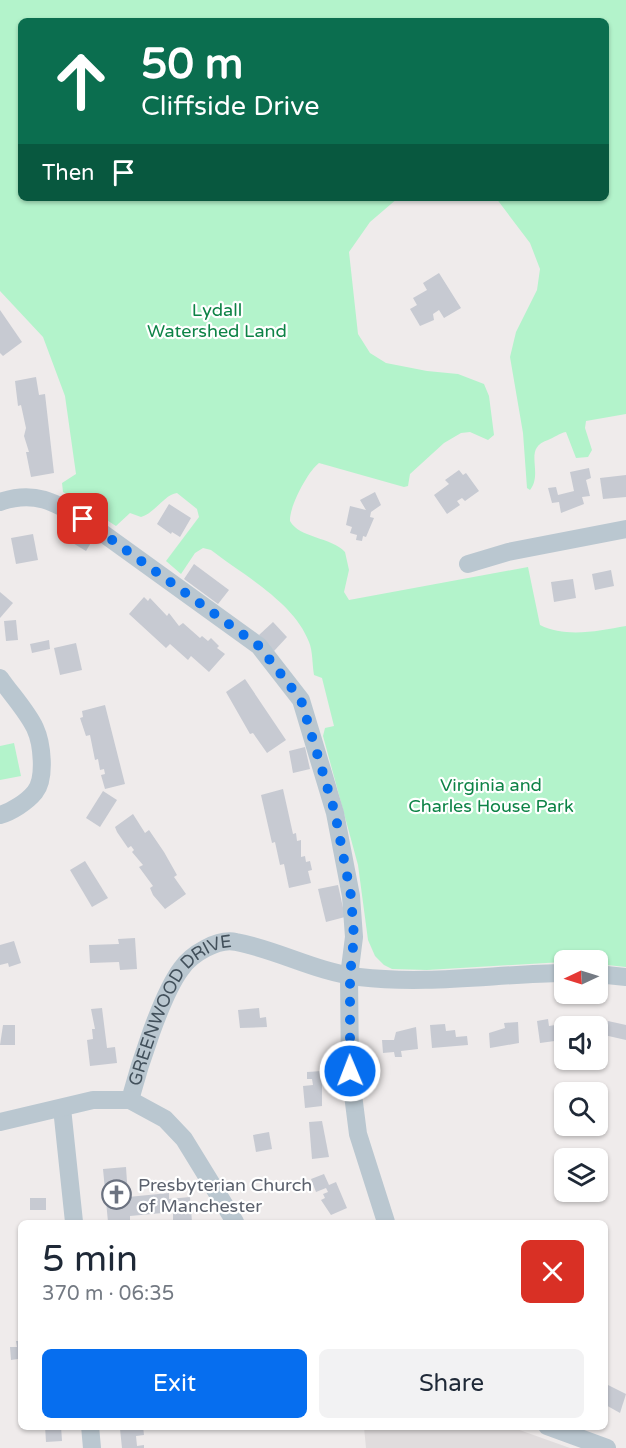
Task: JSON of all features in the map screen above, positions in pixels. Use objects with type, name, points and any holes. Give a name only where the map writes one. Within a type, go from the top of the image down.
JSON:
[{"type":"street","points":[[0,502],[36,497],[53,501],[83,519],[259,646],[301,700],[335,813],[351,896],[354,937],[350,976],[350,1071],[358,1134],[385,1220]]},
{"type":"street","points":[[468,564],[508,552],[626,529]]},
{"type":"street","points":[[0,678],[35,729],[41,756],[39,782],[35,792],[9,812],[0,815]]},
{"type":"street","name":"GREENWOOD DRIVE","points":[[130,1100],[171,986],[181,968],[195,954],[232,941],[268,949],[318,969],[350,976],[408,980],[554,973]]},
{"type":"street","points":[[608,975],[626,977]]},
{"type":"street","points":[[1,1122],[93,1100],[130,1100],[165,1119],[184,1139],[234,1220]]},
{"type":"street","points":[[62,1108],[74,1220]]},
{"type":"street","points":[[90,1430],[92,1448]]},
{"type":"street","points":[[558,1430],[607,1448]]},
{"type":"shaded area","points":[[364,1430],[519,1430],[570,1448],[366,1448]]},
{"type":"green space","points":[[0,0],[626,0],[626,414],[586,421],[585,428],[592,450],[588,457],[576,458],[566,432],[540,444],[536,449],[534,483],[530,490],[527,488],[523,433],[510,357],[516,332],[537,290],[540,269],[530,243],[498,201],[609,201],[609,18],[18,18],[18,201],[394,201],[370,222],[349,252],[358,334],[370,353],[386,363],[458,374],[484,384],[489,396],[494,435],[488,440],[470,432],[461,433],[444,443],[410,474],[408,486],[404,487],[319,463],[300,490],[290,521],[300,531],[332,543],[345,552],[349,570],[344,592],[349,600],[528,567],[540,625],[571,632],[626,626],[626,967],[608,965],[608,950],[554,950],[554,963],[427,970],[392,969],[375,956],[368,940],[358,865],[323,736],[325,728],[334,726],[322,678],[314,675],[309,642],[302,628],[292,614],[266,590],[211,550],[203,548],[195,553],[181,574],[166,561],[199,517],[197,509],[177,493],[168,497],[146,515],[141,517],[130,513],[116,526],[63,492],[62,483],[76,474],[65,396],[43,337],[0,291]]},
{"type":"green space","points":[[14,743],[21,776],[0,780],[0,746]]},
{"type":"building","points":[[439,273],[461,308],[444,318],[439,310],[433,314],[434,320],[420,326],[410,309],[417,305],[413,298],[427,290],[423,283]]},
{"type":"building","points":[[0,310],[22,342],[3,356],[0,353]]},
{"type":"building","points":[[36,377],[39,395],[45,394],[54,473],[31,477],[26,452],[29,452],[24,436],[26,428],[21,405],[18,406],[15,381]]},
{"type":"building","points":[[589,468],[591,478],[586,480],[590,496],[582,497],[584,504],[561,513],[559,502],[552,503],[548,488],[556,487],[558,495],[574,491],[570,472]]},
{"type":"building","points":[[459,470],[463,475],[466,473],[479,491],[465,501],[462,498],[457,501],[460,505],[447,514],[434,495],[449,484],[445,480]]},
{"type":"building","points":[[626,475],[626,497],[603,499],[600,478]]},
{"type":"building","points":[[375,492],[381,505],[371,512],[370,517],[374,518],[366,537],[363,536],[362,541],[356,540],[357,535],[350,533],[352,527],[346,525],[350,506],[366,510],[360,500]]},
{"type":"building","points":[[169,504],[191,518],[180,537],[172,532],[171,534],[157,524]]},
{"type":"building","points":[[77,533],[92,541],[86,551],[71,542]]},
{"type":"building","points":[[33,534],[38,560],[16,564],[11,538]]},
{"type":"building","points":[[194,564],[229,590],[218,604],[184,579]]},
{"type":"building","points":[[611,570],[614,586],[595,590],[592,574]]},
{"type":"building","points":[[573,579],[576,598],[554,602],[551,582]]},
{"type":"building","points":[[0,592],[13,603],[0,618]]},
{"type":"building","points":[[144,597],[148,601],[150,598],[167,616],[169,613],[179,626],[183,623],[200,638],[202,636],[208,641],[211,638],[219,646],[217,648],[225,654],[209,672],[191,656],[188,660],[170,644],[166,648],[129,614]]},
{"type":"building","points":[[16,620],[18,640],[6,641],[4,621]]},
{"type":"building","points":[[273,622],[287,637],[274,651],[259,635]]},
{"type":"building","points":[[49,640],[50,649],[32,653],[30,644]]},
{"type":"building","points":[[76,643],[82,670],[60,675],[54,648]]},
{"type":"building","points":[[245,679],[286,740],[267,753],[253,733],[250,734],[226,692]]},
{"type":"building","points":[[105,705],[125,784],[105,789],[101,775],[105,774],[104,769],[100,770],[98,759],[95,760],[90,735],[86,736],[80,718],[83,717],[82,711]]},
{"type":"building","points":[[305,747],[310,769],[293,773],[289,751]]},
{"type":"building","points":[[283,789],[293,834],[296,833],[297,841],[301,840],[301,857],[305,856],[306,862],[310,861],[312,870],[308,871],[311,883],[289,888],[284,864],[280,865],[275,842],[272,843],[261,795]]},
{"type":"building","points":[[103,791],[117,800],[100,827],[86,818]]},
{"type":"building","points":[[133,814],[145,833],[149,830],[164,852],[177,875],[174,877],[186,894],[165,909],[153,895],[150,888],[153,886],[139,867],[143,865],[132,852],[134,850],[131,846],[128,848],[115,827]]},
{"type":"building","points":[[85,861],[108,898],[92,907],[70,870]]},
{"type":"building","points":[[338,885],[345,917],[326,922],[318,889]]},
{"type":"building","points":[[135,938],[137,969],[120,970],[119,962],[90,963],[89,945],[119,944],[118,939]]},
{"type":"building","points":[[14,941],[21,963],[9,967],[8,963],[0,965],[0,945]]},
{"type":"building","points":[[102,1008],[107,1048],[115,1047],[117,1063],[90,1066],[87,1040],[93,1039],[92,1029],[95,1029],[91,1009]]},
{"type":"building","points":[[259,1008],[260,1018],[266,1017],[267,1027],[240,1028],[238,1010]]},
{"type":"building","points":[[548,1019],[549,1026],[554,1025],[554,1041],[540,1043],[537,1021]]},
{"type":"building","points":[[608,1021],[626,1025],[626,1040],[608,1036]]},
{"type":"building","points":[[518,1022],[519,1043],[490,1048],[489,1033],[505,1028],[504,1023]]},
{"type":"building","points":[[445,1024],[446,1031],[455,1030],[456,1037],[467,1036],[468,1045],[432,1048],[430,1025]]},
{"type":"building","points":[[3,1025],[15,1025],[15,1045],[0,1045]]},
{"type":"building","points":[[416,1027],[418,1049],[401,1051],[402,1057],[395,1057],[394,1052],[383,1053],[382,1040],[394,1040],[396,1032]]},
{"type":"building","points":[[322,1071],[322,1106],[305,1108],[303,1086],[313,1085],[312,1079],[307,1079],[307,1072]]},
{"type":"building","points":[[322,1121],[329,1157],[312,1159],[309,1122]]},
{"type":"building","points":[[269,1132],[272,1149],[256,1152],[253,1135]]},
{"type":"building","name":"Presbyterian Church of Manchester","points":[[126,1167],[128,1197],[169,1193],[169,1199],[190,1197],[192,1220],[173,1220],[173,1212],[130,1216],[130,1220],[108,1220],[103,1169]]},
{"type":"building","points":[[324,1174],[329,1185],[336,1182],[347,1208],[331,1215],[321,1200],[325,1198],[323,1194],[328,1192],[326,1188],[316,1192],[311,1179]]},
{"type":"building","points":[[30,1198],[46,1198],[46,1210],[30,1210]]},
{"type":"building","points":[[16,1341],[18,1341],[18,1359],[11,1360],[10,1347],[17,1347]]},
{"type":"building","points":[[608,1385],[626,1394],[620,1413],[608,1406]]},
{"type":"building","points":[[45,1430],[61,1430],[62,1441],[46,1442]]},
{"type":"building","points":[[120,1430],[143,1430],[144,1435],[136,1436],[137,1446],[144,1445],[144,1448],[122,1448]]},
{"type":"place","name":"Presbyterian Church of Manchester","points":[[117,1195]]},
{"type":"route","points":[[83,519],[192,595],[259,646],[301,700],[316,742],[335,813],[351,896],[354,937],[350,976],[350,1071]]},
{"type":"park label","name":"Lydall Watershed Land","points":[[217,320]]},
{"type":"park label","name":"Virginia and Charles House Park","points":[[491,795]]}]
